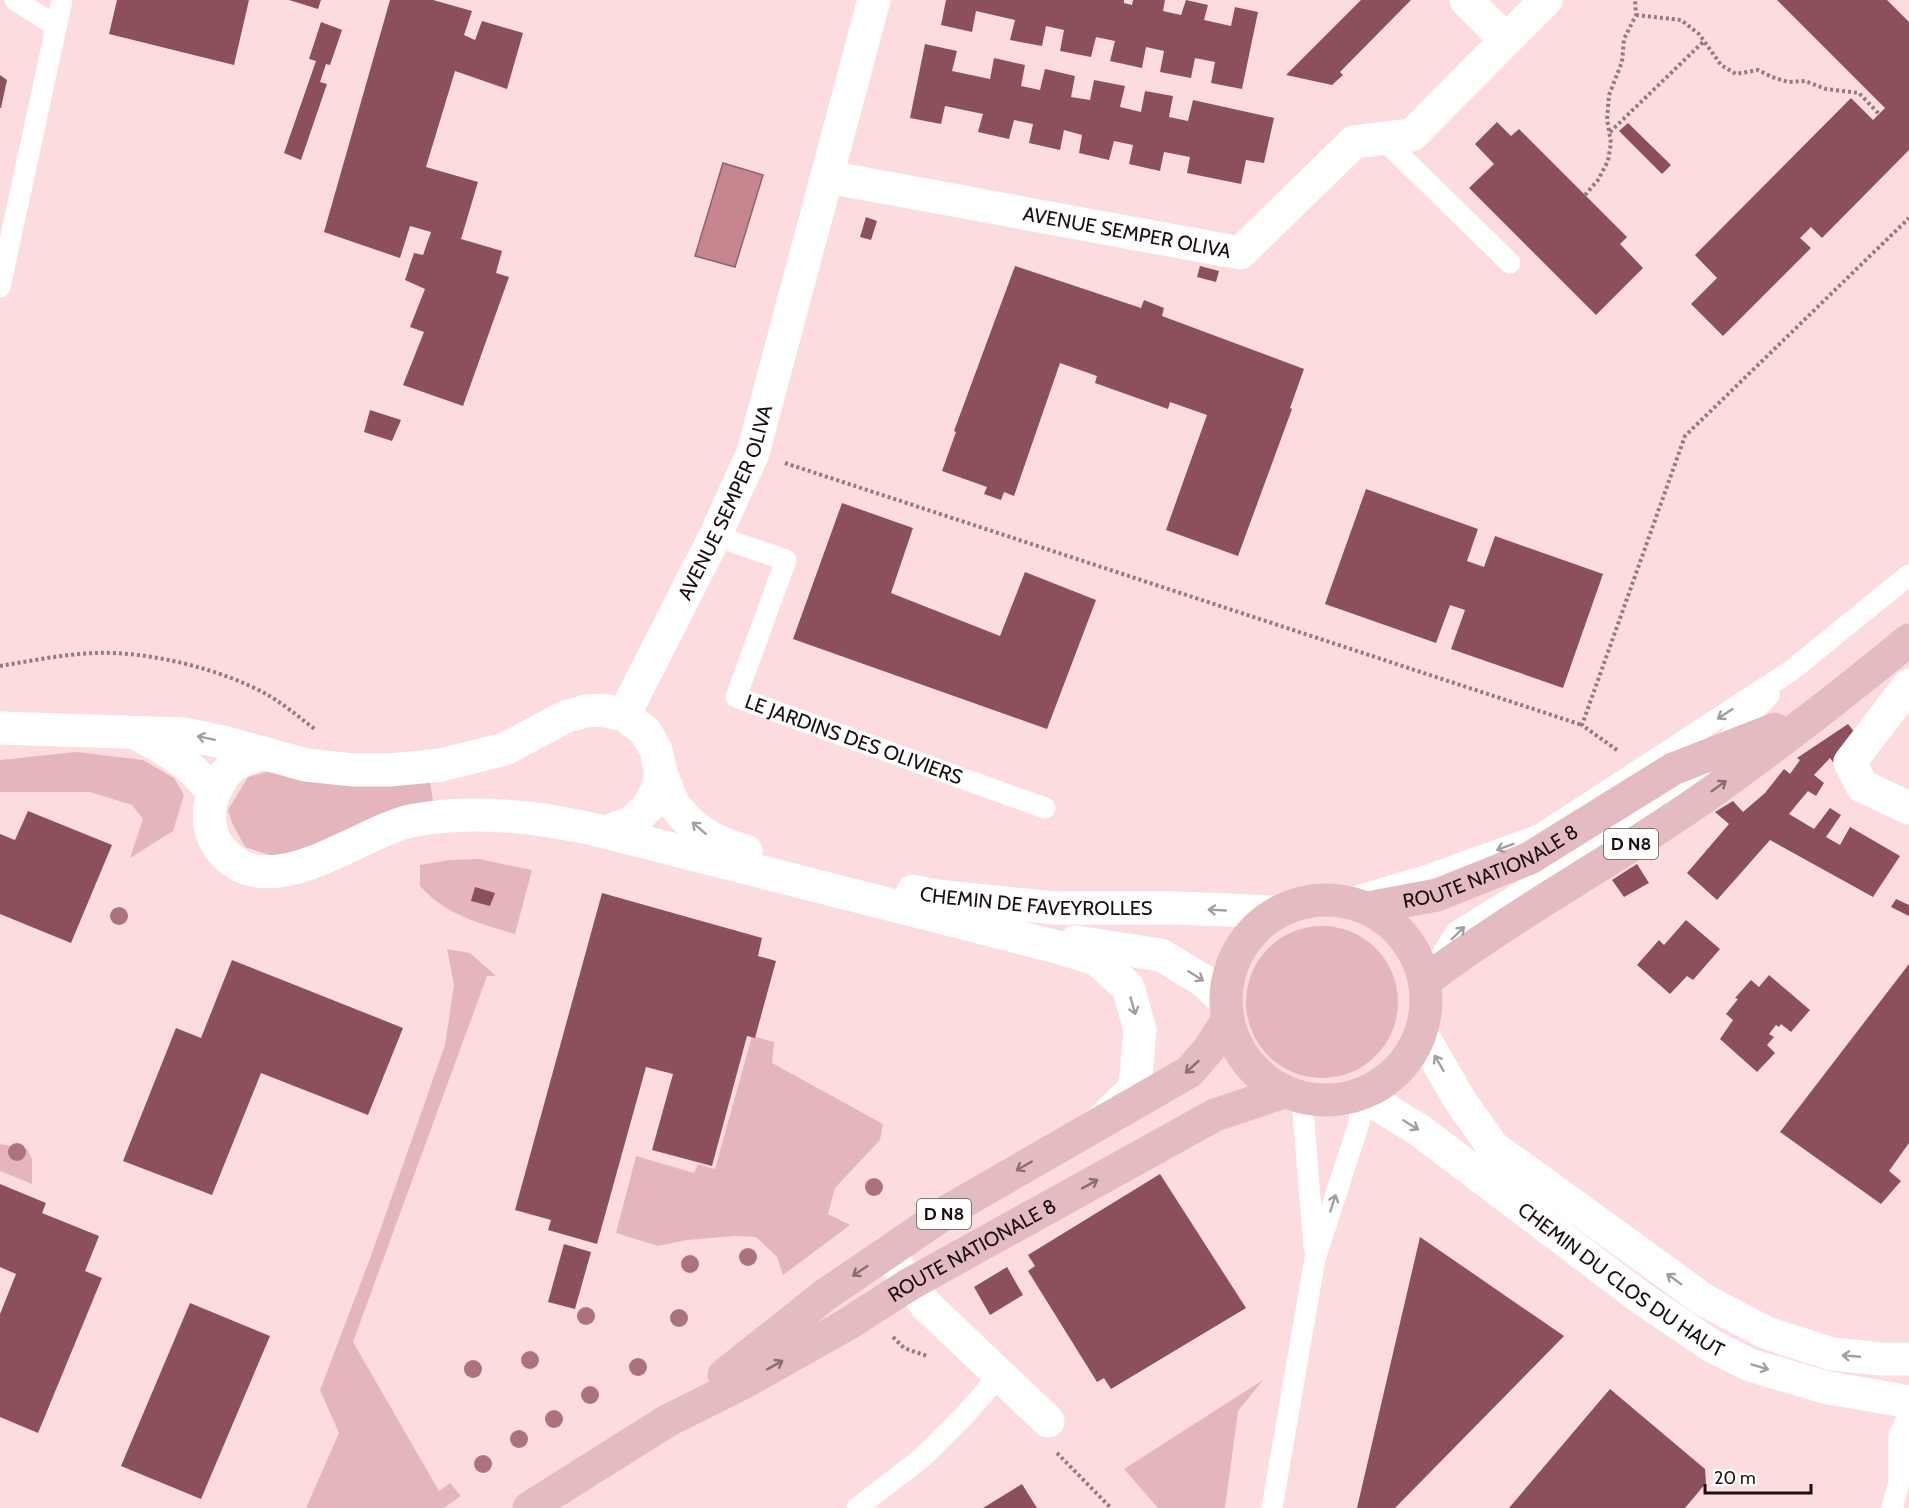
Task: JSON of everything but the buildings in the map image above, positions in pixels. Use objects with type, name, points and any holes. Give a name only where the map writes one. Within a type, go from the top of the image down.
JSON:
[{"type":"main road","name":"ROUTE NATIONALE 8","points":[[1425,981],[1469,948],[1699,801],[1833,702],[1909,640]]},
{"type":"main road","name":"ROUTE NATIONALE 8","points":[[1355,904],[1437,895],[1530,858],[1673,769],[1767,733],[1833,702]]},
{"type":"main road","points":[[1320,899],[1355,904],[1388,920],[1405,937],[1418,958],[1425,981],[1426,1007],[1421,1033],[1407,1059],[1386,1080],[1361,1094],[1332,1101],[1293,1095],[1264,1080],[1247,1064],[1235,1043],[1226,1011],[1228,975],[1238,950],[1254,929],[1276,912],[1297,903],[1320,899]]},
{"type":"main road","name":"ROUTE NATIONALE 8","points":[[667,1421],[825,1295],[951,1209],[1189,1072],[1209,1049],[1226,1011]]},
{"type":"main road","name":"ROUTE NATIONALE 8","points":[[529,1508],[667,1421],[745,1382],[910,1284],[1215,1115],[1293,1095]]},
{"type":"street","name":"AVENUE SEMPER OLIVA","points":[[624,715],[715,536],[753,453],[874,0]]},
{"type":"street","points":[[1466,0],[1506,40]]},
{"type":"street","name":"AVENUE SEMPER OLIVA","points":[[828,177],[1240,253],[1354,142],[1412,135],[1546,0]]},
{"type":"street","points":[[1909,685],[1850,762],[1862,786],[1909,808]]},
{"type":"street","points":[[0,728],[184,734],[306,765],[353,770],[390,770],[441,765],[505,749],[565,717],[586,711],[604,710],[624,715]]},
{"type":"street","name":"CHEMIN DE FAVEYROLLES","points":[[624,715],[645,731],[656,750],[661,773],[675,807],[714,841],[740,850],[936,896],[1055,908],[1175,908],[1276,912]]},
{"type":"street","points":[[130,731],[182,760],[214,794]]},
{"type":"street","name":"CHEMIN DE FAVEYROLLES","points":[[262,753],[230,766],[214,794],[208,820],[214,841],[225,855],[242,866],[258,872],[279,871],[318,861],[373,835],[414,820],[484,814],[557,820],[1096,958],[1128,987],[1140,1030],[1135,1088],[1100,1122]]},
{"type":"street","points":[[605,832],[631,823],[648,807],[657,790],[661,773]]},
{"type":"street","name":"CHEMIN DE FAVEYROLLES","points":[[978,928],[1161,955],[1204,981],[1226,1011]]},
{"type":"street","name":"CHEMIN DU CLOS DU HAUT","points":[[1421,1033],[1461,1102],[1493,1147],[1704,1300],[1767,1334],[1832,1354],[1909,1359]]},
{"type":"street","name":"CHEMIN DU CLOS DU HAUT","points":[[1361,1094],[1419,1130],[1641,1298],[1712,1346],[1750,1365],[1824,1387],[1909,1402]]},
{"type":"street","points":[[887,1252],[927,1305],[1000,1375],[1049,1433]]},
{"type":"lane","points":[[15,0],[56,26]]},
{"type":"lane","points":[[0,287],[4,245],[62,0]]},
{"type":"lane","points":[[1382,138],[1510,264]]},
{"type":"lane","name":"LE JARDINS DES OLIVIERS","points":[[715,536],[786,560],[736,697],[1045,808]]},
{"type":"lane","name":"D N8","points":[[1355,904],[1539,835],[1792,670],[1909,575]]},
{"type":"lane","name":"D N8","points":[[1425,981],[1456,932],[1677,795],[1792,670]]},
{"type":"lane","points":[[1272,1508],[1315,1259],[1359,1123],[1361,1094]]},
{"type":"lane","points":[[1293,1095],[1315,1259]]},
{"type":"lane","points":[[857,1508],[923,1457],[964,1416],[1000,1375]]},
{"type":"lane","points":[[1892,1508],[1899,1482],[1899,1435],[1909,1414]]},
{"type":"path","points":[[1585,195],[1598,180],[1608,161],[1611,143],[1607,120],[1609,95],[1622,62],[1624,39],[1636,15],[1635,0]]},
{"type":"path","points":[[1636,15],[1681,21],[1699,34],[1721,65],[1736,74],[1758,70],[1788,82],[1805,81],[1826,89],[1858,93],[1880,114]]},
{"type":"path","points":[[1609,133],[1704,41]]},
{"type":"path","points":[[1582,725],[1685,436],[1909,218]]},
{"type":"path","points":[[753,453],[1582,725],[1622,754]]},
{"type":"path","points":[[0,666],[96,653],[146,655],[207,671],[248,685],[270,697],[326,737]]},
{"type":"path","points":[[1049,1433],[1111,1508]]},
{"type":"shaded area","points":[[723,163],[763,175],[735,267],[695,256]]},
{"type":"shaded area","points":[[76,752],[143,760],[174,778],[184,795],[173,831],[130,858],[143,819],[132,805],[90,792],[0,792],[0,760]]},
{"type":"shaded area","points":[[267,772],[292,775],[429,777],[434,806],[276,857],[245,847],[228,810],[248,777]]},
{"type":"shaded area","points":[[479,859],[532,870],[515,934],[463,917],[441,904],[420,886],[420,865],[450,860]]},
{"type":"shaded area","points":[[1322,926],[1337,927],[1351,932],[1376,948],[1392,973],[1397,987],[1397,1017],[1392,1031],[1376,1056],[1351,1072],[1337,1077],[1322,1078],[1307,1077],[1293,1072],[1268,1056],[1252,1031],[1247,1017],[1246,1002],[1247,987],[1252,973],[1268,948],[1293,932],[1307,927]]},
{"type":"shaded area","points":[[447,949],[470,953],[496,976],[487,976],[353,1342],[439,1491],[450,1483],[461,1496],[444,1508],[306,1508],[339,1433],[320,1390],[371,1256],[445,1045],[454,985]]},
{"type":"shaded area","points":[[752,1036],[774,1042],[772,1063],[883,1124],[880,1140],[835,1188],[828,1214],[850,1225],[783,1275],[777,1257],[756,1237],[735,1236],[687,1240],[658,1246],[616,1233],[636,1156],[694,1173],[698,1164],[715,1169]]},
{"type":"shaded area","points":[[0,1144],[27,1149],[32,1159],[32,1184],[0,1171]]},
{"type":"shaded area","points":[[1263,1380],[1238,1411],[1225,1508],[1158,1508],[1124,1469]]}]
